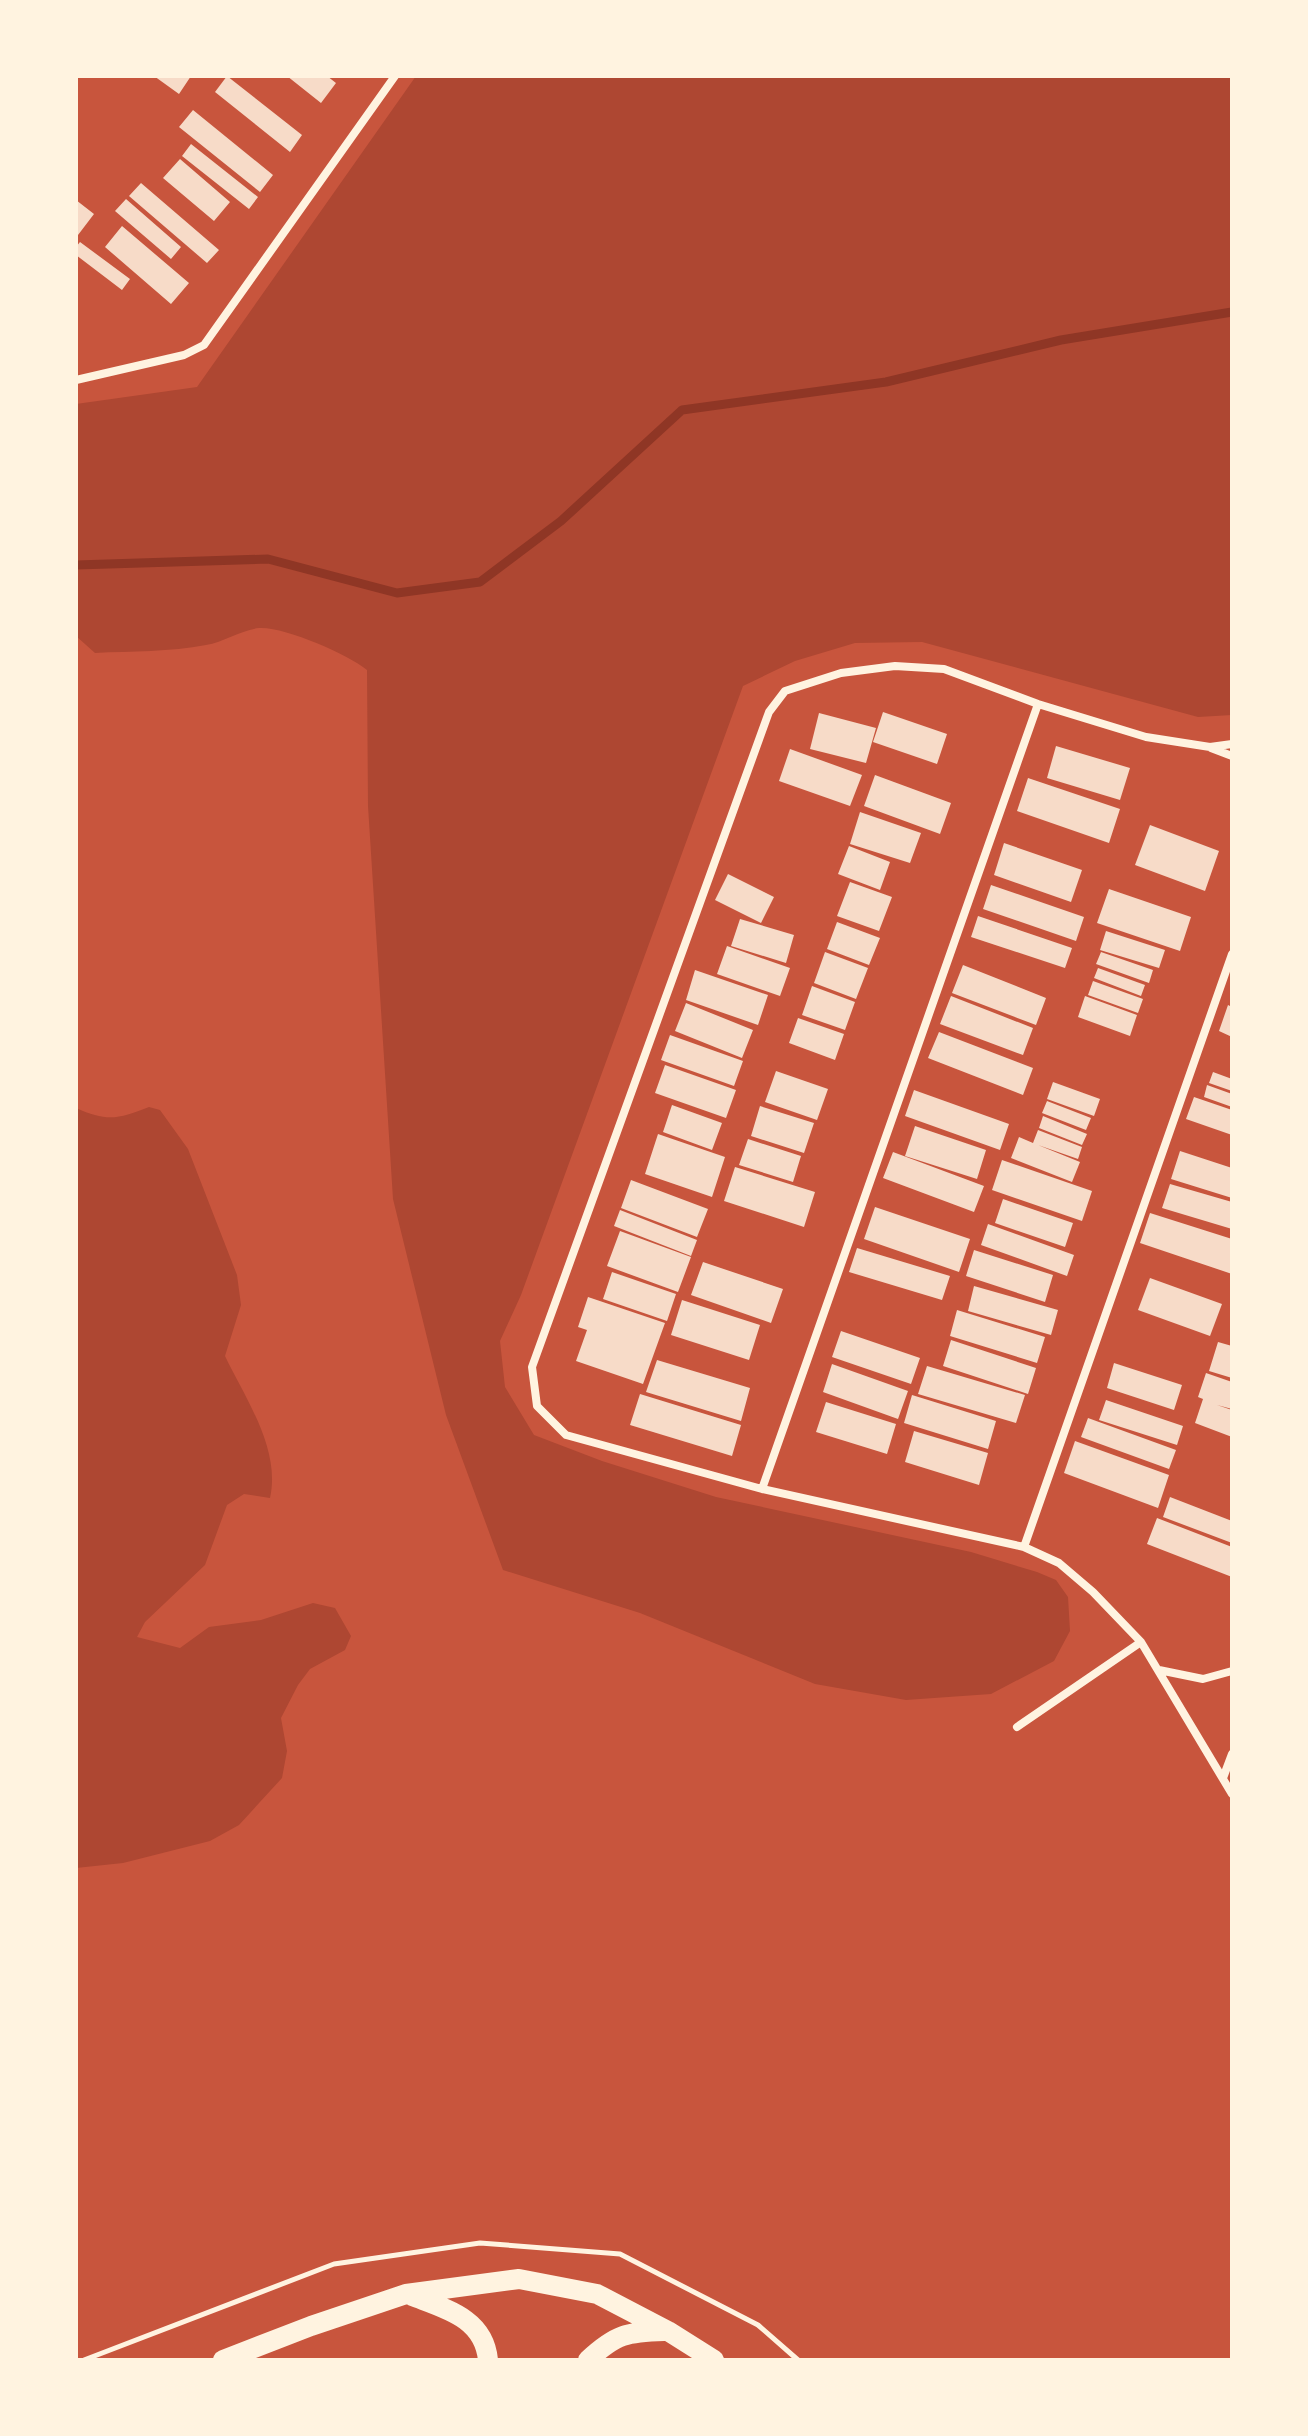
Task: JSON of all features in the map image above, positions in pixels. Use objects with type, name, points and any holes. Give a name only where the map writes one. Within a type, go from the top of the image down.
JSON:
[{"type":"main road","points":[[223,2360],[406,2294],[519,2279],[597,2294],[668,2331],[714,2360]]},
{"type":"main road","points":[[406,2294],[457,2313],[477,2328],[487,2349],[488,2360]]},
{"type":"main road","points":[[588,2360],[607,2343],[628,2332],[668,2331]]},
{"type":"street","points":[[76,380],[184,355],[204,345],[395,76]]},
{"type":"street","points":[[1232,756],[1210,747],[1146,737],[1038,704],[944,669],[895,666],[841,673],[785,691],[769,712],[532,1367],[537,1406],[566,1435],[762,1489],[1024,1547],[1059,1563],[1093,1592],[1141,1642],[1232,1794]]},
{"type":"street","points":[[762,1489],[1038,704]]},
{"type":"street","points":[[1210,747],[1232,744]]},
{"type":"street","points":[[1024,1547],[1232,954]]},
{"type":"street","points":[[1017,1727],[1141,1642]]},
{"type":"street","points":[[1159,1670],[1203,1679],[1232,1671]]},
{"type":"street","points":[[1223,1778],[1232,1754]]},
{"type":"shaded area","points":[[416,76],[1232,76],[1232,715],[1198,717],[922,642],[855,643],[795,661],[743,686],[521,1295],[500,1341],[505,1387],[534,1435],[602,1461],[716,1497],[971,1552],[1056,1580],[1068,1597],[1070,1631],[1054,1661],[991,1694],[906,1700],[815,1684],[640,1613],[503,1570],[446,1415],[393,1199],[368,806],[367,670],[315,642],[270,629],[252,629],[206,645],[179,649],[95,653],[76,636],[76,404],[197,387]]},
{"type":"shaded area","points":[[149,1107],[160,1110],[188,1149],[237,1275],[241,1305],[225,1356],[259,1424],[266,1443],[272,1480],[270,1498],[244,1494],[227,1505],[205,1565],[145,1622],[137,1637],[180,1648],[209,1627],[261,1620],[313,1603],[335,1608],[351,1636],[345,1650],[310,1669],[298,1685],[281,1718],[287,1751],[282,1778],[239,1825],[210,1841],[123,1863],[76,1868],[76,1108],[113,1117]]},
{"type":"building","points":[[154,76],[191,76],[179,94]]},
{"type":"building","points":[[227,76],[302,135],[290,152],[215,92]]},
{"type":"building","points":[[287,76],[327,76],[336,83],[321,103]]},
{"type":"building","points":[[193,110],[273,175],[260,192],[179,127]]},
{"type":"building","points":[[191,144],[258,197],[249,209],[182,156]]},
{"type":"building","points":[[180,159],[230,202],[214,221],[163,178]]},
{"type":"building","points":[[141,183],[219,250],[207,263],[129,196]]},
{"type":"building","points":[[126,199],[181,247],[171,259],[115,211]]},
{"type":"building","points":[[76,200],[94,214],[78,235],[76,233]]},
{"type":"building","points":[[122,226],[189,283],[171,304],[105,247]]},
{"type":"building","points":[[80,242],[130,279],[122,290],[76,255]]},
{"type":"building","points":[[883,712],[947,734],[937,764],[873,742]]},
{"type":"building","points":[[819,713],[876,728],[866,763],[810,749]]},
{"type":"building","points":[[1056,746],[1130,768],[1120,800],[1047,778]]},
{"type":"building","points":[[790,749],[862,775],[850,806],[779,781]]},
{"type":"building","points":[[875,775],[951,803],[940,834],[864,806]]},
{"type":"building","points":[[1028,778],[1120,809],[1109,843],[1017,811]]},
{"type":"building","points":[[860,812],[921,833],[910,863],[850,844]]},
{"type":"building","points":[[1150,825],[1219,851],[1205,891],[1135,865]]},
{"type":"building","points":[[1004,843],[1082,870],[1071,902],[994,875]]},
{"type":"building","points":[[849,846],[890,862],[880,890],[838,874]]},
{"type":"building","points":[[728,874],[774,897],[761,923],[715,900]]},
{"type":"building","points":[[850,882],[892,897],[879,931],[837,916]]},
{"type":"building","points":[[991,885],[1084,917],[1076,941],[983,909]]},
{"type":"building","points":[[1109,889],[1191,917],[1180,951],[1097,923]]},
{"type":"building","points":[[978,916],[1072,948],[1065,968],[971,937]]},
{"type":"building","points":[[740,919],[794,935],[786,963],[731,946]]},
{"type":"building","points":[[837,922],[880,938],[869,965],[827,949]]},
{"type":"building","points":[[1106,931],[1165,950],[1159,968],[1100,950]]},
{"type":"building","points":[[727,946],[790,968],[780,996],[717,974]]},
{"type":"building","points":[[825,952],[868,968],[856,999],[814,983]]},
{"type":"building","points":[[1101,952],[1153,970],[1149,983],[1096,964]]},
{"type":"building","points":[[963,965],[1046,998],[1036,1025],[952,993]]},
{"type":"building","points":[[1098,968],[1145,985],[1141,996],[1094,978]]},
{"type":"building","points":[[695,970],[768,995],[758,1025],[686,1000]]},
{"type":"building","points":[[1093,981],[1143,999],[1138,1013],[1088,995]]},
{"type":"building","points":[[812,986],[855,1002],[845,1030],[802,1015]]},
{"type":"building","points":[[951,996],[1033,1028],[1023,1055],[940,1024]]},
{"type":"building","points":[[1085,996],[1137,1015],[1130,1036],[1078,1017]]},
{"type":"building","points":[[686,1003],[753,1030],[742,1058],[675,1031]]},
{"type":"building","points":[[1228,1005],[1232,1007],[1232,1037],[1219,1031]]},
{"type":"building","points":[[798,1018],[844,1034],[835,1060],[789,1043]]},
{"type":"building","points":[[939,1032],[1033,1068],[1023,1095],[928,1058]]},
{"type":"building","points":[[670,1035],[743,1061],[734,1086],[661,1060]]},
{"type":"building","points":[[665,1065],[736,1090],[726,1118],[655,1093]]},
{"type":"building","points":[[776,1071],[828,1089],[817,1120],[765,1102]]},
{"type":"building","points":[[1213,1072],[1232,1079],[1232,1091],[1209,1083]]},
{"type":"building","points":[[1053,1082],[1100,1099],[1094,1116],[1047,1099]]},
{"type":"building","points":[[1207,1085],[1232,1094],[1232,1107],[1204,1097]]},
{"type":"building","points":[[914,1090],[1009,1124],[1000,1150],[905,1116]]},
{"type":"building","points":[[1194,1097],[1232,1110],[1232,1135],[1186,1119]]},
{"type":"building","points":[[1047,1101],[1091,1118],[1086,1130],[1042,1113]]},
{"type":"building","points":[[672,1105],[722,1123],[712,1150],[663,1132]]},
{"type":"building","points":[[760,1106],[814,1123],[804,1153],[751,1136]]},
{"type":"building","points":[[1043,1116],[1087,1134],[1082,1145],[1039,1128]]},
{"type":"building","points":[[915,1126],[986,1150],[977,1179],[905,1156]]},
{"type":"building","points":[[1038,1130],[1082,1147],[1078,1159],[1038,1145],[1080,1162],[1072,1182],[1011,1158],[1019,1137],[1033,1143]]},
{"type":"building","points":[[658,1134],[725,1157],[712,1197],[645,1174]]},
{"type":"building","points":[[748,1139],[801,1156],[793,1182],[739,1165]]},
{"type":"building","points":[[1180,1151],[1232,1168],[1232,1198],[1171,1179]]},
{"type":"building","points":[[893,1152],[984,1186],[974,1212],[883,1178]]},
{"type":"building","points":[[1002,1160],[1092,1191],[1082,1221],[992,1190]]},
{"type":"building","points":[[735,1167],[815,1192],[804,1227],[724,1201]]},
{"type":"building","points":[[631,1180],[708,1209],[697,1237],[621,1208]]},
{"type":"building","points":[[1170,1184],[1232,1202],[1232,1229],[1162,1208]]},
{"type":"building","points":[[1003,1199],[1073,1223],[1065,1247],[995,1223]]},
{"type":"building","points":[[875,1207],[970,1239],[959,1272],[864,1239]]},
{"type":"building","points":[[620,1210],[697,1240],[691,1256],[614,1226]]},
{"type":"building","points":[[1150,1213],[1232,1239],[1232,1274],[1140,1243]]},
{"type":"building","points":[[988,1224],[1074,1255],[1067,1276],[981,1245]]},
{"type":"building","points":[[620,1231],[691,1257],[678,1292],[607,1266]]},
{"type":"building","points":[[857,1248],[950,1276],[942,1300],[849,1272]]},
{"type":"building","points":[[974,1250],[1053,1275],[1045,1302],[966,1276]]},
{"type":"building","points":[[703,1262],[783,1289],[771,1323],[691,1295]]},
{"type":"building","points":[[612,1272],[676,1294],[667,1321],[603,1299]]},
{"type":"building","points":[[1150,1278],[1222,1304],[1210,1336],[1138,1310]]},
{"type":"building","points":[[974,1286],[1058,1310],[1051,1335],[968,1311]]},
{"type":"building","points":[[588,1297],[665,1323],[643,1384],[576,1361],[587,1330],[578,1327]]},
{"type":"building","points":[[682,1300],[760,1325],[749,1360],[671,1335]]},
{"type":"building","points":[[957,1310],[1045,1337],[1037,1363],[950,1336]]},
{"type":"building","points":[[841,1331],[920,1358],[911,1384],[832,1357]]},
{"type":"building","points":[[951,1340],[1036,1368],[1028,1394],[943,1366]]},
{"type":"building","points":[[1218,1342],[1232,1346],[1232,1378],[1209,1371]]},
{"type":"building","points":[[657,1360],[750,1388],[741,1421],[646,1392]]},
{"type":"building","points":[[1114,1363],[1182,1385],[1174,1410],[1107,1388]]},
{"type":"building","points":[[832,1364],[908,1391],[898,1419],[823,1392]]},
{"type":"building","points":[[927,1366],[1025,1395],[1016,1423],[918,1394]]},
{"type":"building","points":[[1206,1373],[1232,1382],[1232,1409],[1217,1405],[1232,1410],[1232,1437],[1195,1423],[1203,1399],[1198,1397]]},
{"type":"building","points":[[640,1394],[741,1425],[732,1456],[630,1425]]},
{"type":"building","points":[[912,1395],[996,1421],[988,1449],[904,1423]]},
{"type":"building","points":[[1106,1400],[1183,1426],[1177,1445],[1099,1420]]},
{"type":"building","points":[[826,1402],[896,1424],[887,1454],[816,1432]]},
{"type":"building","points":[[1088,1418],[1176,1450],[1169,1469],[1081,1437]]},
{"type":"building","points":[[914,1431],[988,1453],[979,1485],[905,1462]]},
{"type":"building","points":[[1075,1441],[1169,1475],[1158,1508],[1064,1473]]},
{"type":"building","points":[[1170,1497],[1232,1521],[1232,1543],[1163,1517]]},
{"type":"building","points":[[1157,1518],[1232,1547],[1232,1577],[1147,1544]]},
{"type":"waterway","points":[[76,565],[268,559],[397,593],[480,582],[561,521],[682,410],[886,382],[1061,340],[1232,312]]}]
